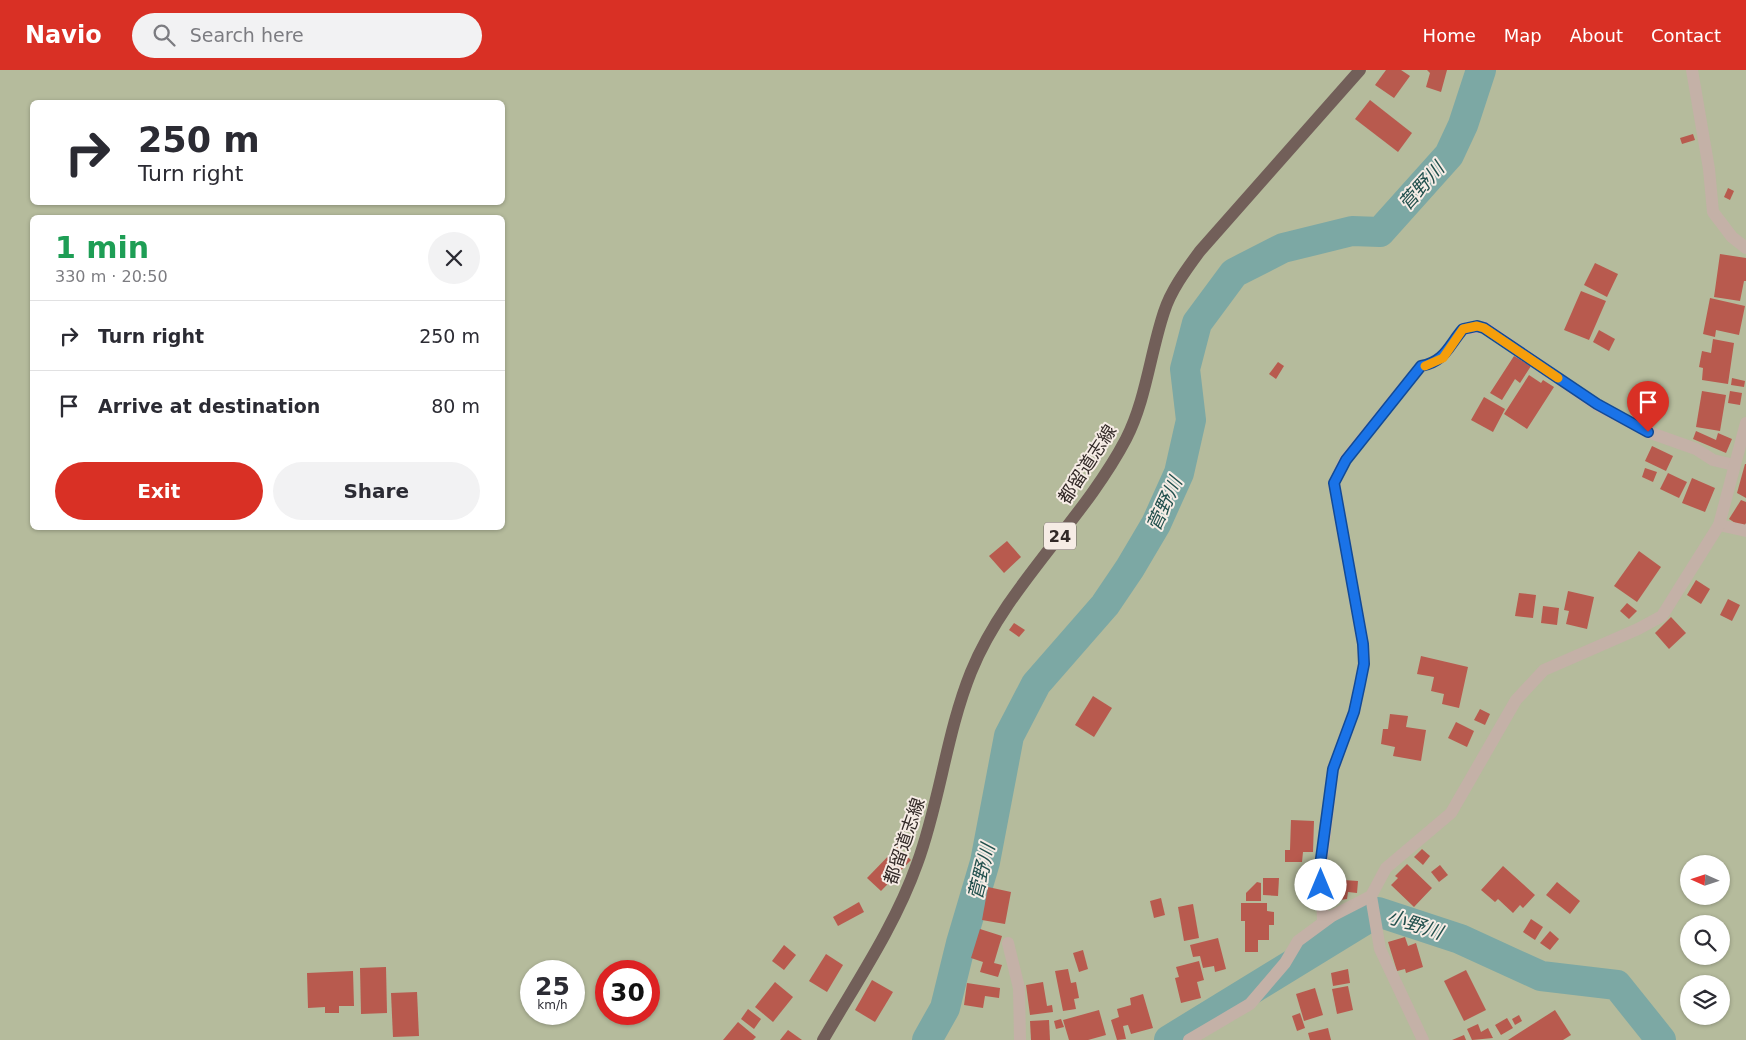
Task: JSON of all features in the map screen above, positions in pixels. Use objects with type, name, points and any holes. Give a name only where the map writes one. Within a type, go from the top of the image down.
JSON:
[{"type":"main road","name":"都留道志線","points":[[823,1040],[902,901],[917,865],[929,827],[959,709],[972,672],[988,639],[1001,618],[1104,477],[1126,440],[1136,417],[1165,310],[1182,276],[1200,251],[1360,70]]},
{"type":"street","points":[[1692,70],[1709,169],[1713,212],[1732,238],[1746,248]]},
{"type":"street","points":[[1323,922],[1320,866],[1333,769],[1354,712],[1364,664],[1363,644],[1334,483],[1346,460],[1421,366],[1431,365],[1443,358],[1463,329],[1477,326],[1484,328],[1597,404],[1648,432],[1696,449],[1713,460],[1734,466]]},
{"type":"street","points":[[1189,1040],[1250,1004],[1284,964],[1298,941],[1323,922],[1371,896],[1386,868],[1451,813],[1516,700],[1544,670],[1638,629],[1662,616],[1719,525],[1746,423]]},
{"type":"street","points":[[1719,525],[1746,531]]},
{"type":"street","points":[[1371,896],[1380,949],[1423,1040]]},
{"type":"street","points":[[1008,943],[1016,969],[1019,988],[1020,1040]]},
{"type":"green space","points":[[0,70],[1746,70],[1746,1040],[0,1040]]},
{"type":"building","points":[[1386,70],[1401,70],[1410,76],[1394,98],[1375,85]]},
{"type":"building","points":[[1427,70],[1447,70],[1441,92],[1426,87],[1430,73]]},
{"type":"building","points":[[1370,100],[1412,133],[1398,152],[1355,119]]},
{"type":"building","points":[[1693,134],[1695,140],[1682,144],[1680,138]]},
{"type":"building","points":[[1728,188],[1734,191],[1730,200],[1724,197]]},
{"type":"building","points":[[1720,254],[1746,258],[1746,281],[1744,281],[1740,301],[1714,297]]},
{"type":"building","points":[[1595,263],[1618,274],[1607,297],[1584,285]]},
{"type":"building","points":[[1581,291],[1606,301],[1589,340],[1564,330]]},
{"type":"building","points":[[1710,298],[1745,306],[1739,335],[1716,330],[1715,337],[1703,334]]},
{"type":"building","points":[[1599,330],[1615,339],[1609,351],[1593,342]]},
{"type":"building","points":[[1713,339],[1734,343],[1728,384],[1702,380],[1703,368],[1699,367],[1702,351],[1711,353]]},
{"type":"building","points":[[1514,356],[1531,366],[1520,383],[1515,379],[1502,400],[1490,393]]},
{"type":"building","points":[[1278,362],[1284,366],[1276,379],[1269,374]]},
{"type":"building","points":[[1529,375],[1541,383],[1543,380],[1554,387],[1527,429],[1504,414]]},
{"type":"building","points":[[1732,378],[1745,381],[1744,387],[1731,385]]},
{"type":"building","points":[[1702,391],[1726,395],[1720,431],[1696,427]]},
{"type":"building","points":[[1730,391],[1742,393],[1740,405],[1728,403]]},
{"type":"building","points":[[1484,397],[1505,409],[1493,432],[1471,420]]},
{"type":"building","points":[[1696,431],[1716,440],[1718,433],[1732,439],[1726,453],[1693,439]]},
{"type":"building","points":[[1652,446],[1673,456],[1666,471],[1645,461]]},
{"type":"building","points":[[1746,464],[1746,498],[1737,493]]},
{"type":"building","points":[[1645,468],[1657,472],[1653,482],[1642,477]]},
{"type":"building","points":[[1668,473],[1687,482],[1679,498],[1660,489]]},
{"type":"building","points":[[1692,478],[1715,488],[1705,512],[1682,503]]},
{"type":"building","points":[[1741,500],[1746,502],[1746,523],[1743,528],[1729,519]]},
{"type":"building","points":[[1007,541],[1021,557],[1004,573],[989,556]]},
{"type":"building","points":[[1639,551],[1661,567],[1637,602],[1614,586]]},
{"type":"building","points":[[1696,580],[1710,589],[1701,604],[1687,595]]},
{"type":"building","points":[[1568,591],[1594,597],[1587,629],[1566,624],[1569,611],[1564,610]]},
{"type":"building","points":[[1519,593],[1536,595],[1533,618],[1515,616]]},
{"type":"building","points":[[1728,599],[1740,605],[1732,621],[1720,615]]},
{"type":"building","points":[[1627,603],[1637,611],[1629,619],[1620,611]]},
{"type":"building","points":[[1543,606],[1559,608],[1557,625],[1541,623]]},
{"type":"building","points":[[1671,617],[1686,633],[1669,649],[1655,633]]},
{"type":"building","points":[[1014,623],[1025,630],[1019,637],[1009,630]]},
{"type":"building","points":[[1421,656],[1468,667],[1459,708],[1442,704],[1444,694],[1431,691],[1434,677],[1417,674]]},
{"type":"building","points":[[1093,696],[1112,708],[1094,737],[1075,725]]},
{"type":"building","points":[[1480,709],[1490,714],[1485,725],[1474,720]]},
{"type":"building","points":[[1390,714],[1408,716],[1406,727],[1426,730],[1421,761],[1393,756],[1395,747],[1381,744],[1383,729],[1388,729]]},
{"type":"building","points":[[1456,722],[1474,731],[1467,747],[1448,738]]},
{"type":"building","points":[[1291,820],[1314,821],[1313,852],[1303,852],[1302,862],[1285,862],[1285,850],[1290,850]]},
{"type":"building","points":[[897,847],[911,860],[881,891],[867,878]]},
{"type":"building","points":[[1422,849],[1430,856],[1423,865],[1414,857]]},
{"type":"building","points":[[1407,864],[1432,888],[1414,907],[1391,885],[1398,878],[1395,876]]},
{"type":"building","points":[[1440,865],[1448,875],[1439,882],[1431,872]]},
{"type":"building","points":[[1503,866],[1535,895],[1523,908],[1520,905],[1513,913],[1498,899],[1495,902],[1481,890]]},
{"type":"building","points":[[1263,878],[1279,878],[1278,896],[1263,895]]},
{"type":"building","points":[[1328,879],[1358,881],[1357,893],[1348,892],[1347,899],[1326,902]]},
{"type":"building","points":[[1257,882],[1261,883],[1261,901],[1246,901],[1246,893]]},
{"type":"building","points":[[1557,882],[1580,901],[1570,914],[1546,895]]},
{"type":"building","points":[[988,887],[1011,892],[1005,924],[982,920]]},
{"type":"building","points":[[1161,898],[1165,915],[1154,918],[1150,901]]},
{"type":"building","points":[[859,902],[864,912],[838,926],[833,917]]},
{"type":"building","points":[[1241,903],[1267,903],[1267,911],[1274,912],[1274,925],[1269,925],[1269,940],[1258,940],[1258,952],[1245,952],[1245,921],[1241,921]]},
{"type":"building","points":[[1193,904],[1199,938],[1184,941],[1178,907]]},
{"type":"building","points":[[1531,919],[1543,927],[1535,940],[1523,932]]},
{"type":"building","points":[[980,929],[1002,936],[994,963],[1002,965],[998,977],[980,972],[983,962],[971,958]]},
{"type":"building","points":[[1550,931],[1559,939],[1550,950],[1540,943]]},
{"type":"building","points":[[1405,937],[1408,946],[1416,943],[1423,967],[1406,973],[1405,969],[1397,971],[1388,942]]},
{"type":"building","points":[[1218,938],[1226,969],[1215,972],[1214,966],[1203,968],[1200,956],[1193,957],[1190,945]]},
{"type":"building","points":[[784,945],[796,955],[784,970],[772,961]]},
{"type":"building","points":[[1083,950],[1088,969],[1079,972],[1073,953]]},
{"type":"building","points":[[826,954],[843,965],[827,992],[809,981]]},
{"type":"building","points":[[1199,961],[1204,980],[1197,982],[1201,998],[1181,1003],[1175,978],[1179,977],[1176,967]]},
{"type":"building","points":[[386,967],[387,1013],[361,1014],[360,968]]},
{"type":"building","points":[[1068,969],[1071,983],[1076,982],[1079,998],[1074,999],[1076,1009],[1063,1011],[1055,971]]},
{"type":"building","points":[[1348,969],[1350,983],[1333,986],[1331,973]]},
{"type":"building","points":[[1466,970],[1486,1010],[1464,1021],[1444,981]]},
{"type":"building","points":[[353,971],[354,1006],[339,1006],[339,1013],[325,1013],[325,1007],[308,1008],[307,973]]},
{"type":"building","points":[[872,980],[893,992],[875,1022],[855,1010]]},
{"type":"building","points":[[775,982],[793,997],[773,1022],[755,1007]]},
{"type":"building","points":[[1043,982],[1047,1006],[1052,1005],[1053,1012],[1030,1015],[1026,985]]},
{"type":"building","points":[[967,983],[1000,988],[999,998],[985,996],[983,1008],[964,1005]]},
{"type":"building","points":[[1348,986],[1353,1010],[1337,1014],[1332,989]]},
{"type":"building","points":[[1315,988],[1323,1015],[1304,1021],[1296,994]]},
{"type":"building","points":[[417,992],[419,1036],[393,1037],[391,993]]},
{"type":"building","points":[[1143,994],[1153,1028],[1131,1034],[1128,1025],[1123,1026],[1126,1039],[1117,1040],[1111,1020],[1119,1017],[1117,1009],[1131,1005],[1130,998]]},
{"type":"building","points":[[748,1009],[761,1019],[754,1029],[741,1019]]},
{"type":"building","points":[[1099,1010],[1106,1035],[1088,1040],[1069,1040],[1063,1020]]},
{"type":"building","points":[[1555,1010],[1571,1035],[1563,1040],[1508,1040]]},
{"type":"building","points":[[1300,1013],[1305,1028],[1297,1031],[1292,1016]]},
{"type":"building","points":[[1519,1015],[1522,1021],[1515,1025],[1512,1019]]},
{"type":"building","points":[[1507,1018],[1513,1028],[1501,1035],[1495,1025]]},
{"type":"building","points":[[1061,1019],[1064,1027],[1056,1029],[1054,1021]]},
{"type":"building","points":[[1049,1020],[1050,1040],[1031,1040],[1030,1021]]},
{"type":"building","points":[[738,1022],[756,1037],[753,1040],[723,1040]]},
{"type":"building","points":[[1478,1024],[1481,1032],[1488,1028],[1493,1038],[1472,1040],[1467,1029]]},
{"type":"building","points":[[1328,1028],[1331,1040],[1310,1040],[1308,1033]]},
{"type":"building","points":[[788,1030],[802,1040],[780,1040]]},
{"type":"building","points":[[1464,1035],[1466,1040],[1452,1040]]},
{"type":"waterway","name":"菅野川","points":[[927,1040],[945,1008],[961,943],[985,862],[1009,736],[1036,684],[1105,605],[1130,568],[1156,524],[1179,473],[1191,420],[1185,369],[1197,323],[1234,273],[1283,248],[1352,231],[1380,232],[1449,155],[1463,125],[1481,70]]},
{"type":"waterway","name":"小野川","points":[[1169,1040],[1378,912],[1460,939],[1541,976],[1617,985],[1661,1040]]},
{"type":"slow traffic","points":[[1425,366],[1431,365],[1443,358],[1463,329],[1477,326],[1484,328],[1558,378]]},
{"type":"route","points":[[1321,885],[1320,866],[1333,769],[1354,712],[1364,664],[1363,644],[1334,483],[1338,472],[1346,460],[1421,366],[1431,365],[1443,358],[1463,329],[1477,326],[1484,328],[1597,404],[1648,432]]}]
